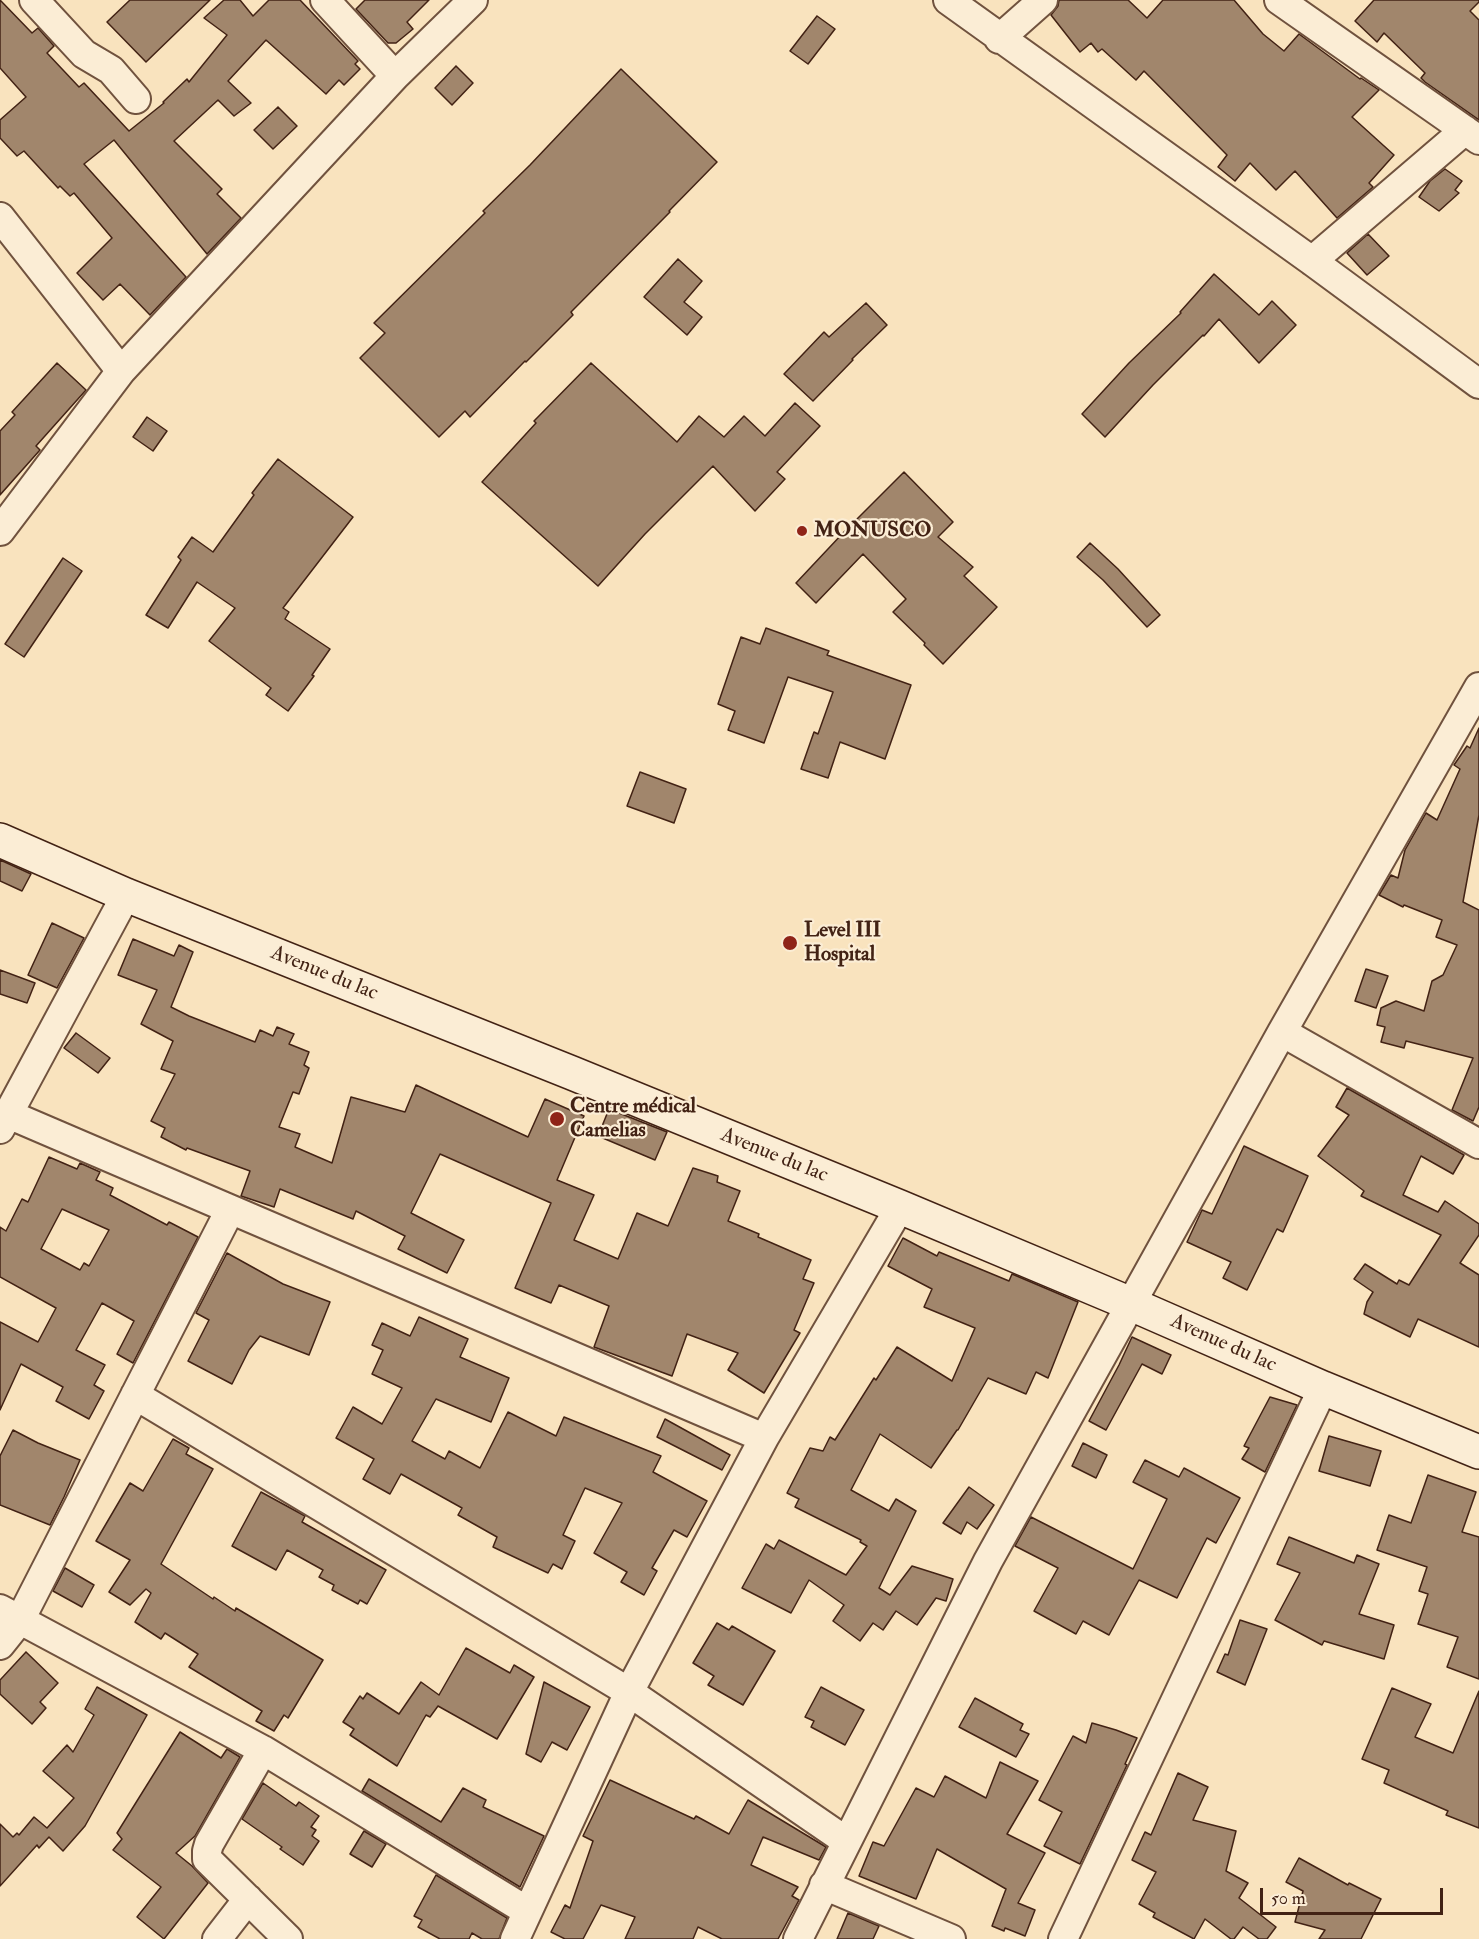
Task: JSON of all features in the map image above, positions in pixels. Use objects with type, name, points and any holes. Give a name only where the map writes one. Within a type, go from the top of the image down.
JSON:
[{"type":"main road","name":"Avenue du lac","points":[[0,840],[126,895],[900,1207],[1323,1388],[1479,1452]]},
{"type":"street","points":[[34,0],[84,54],[111,70],[136,99]]},
{"type":"street","points":[[325,0],[395,76]]},
{"type":"street","points":[[0,531],[121,371],[395,76],[473,0]]},
{"type":"street","points":[[948,0],[999,39],[1312,261],[1479,384]]},
{"type":"street","points":[[999,39],[1043,0]]},
{"type":"street","points":[[1279,0],[1472,135],[1312,261]]},
{"type":"street","points":[[0,217],[121,371]]},
{"type":"street","points":[[798,1939],[988,1560],[1282,1032],[1479,687]]},
{"type":"street","points":[[126,895],[4,1121],[230,1210],[764,1438]]},
{"type":"street","points":[[1282,1032],[1479,1144]]},
{"type":"street","points":[[516,1939],[629,1692],[764,1438],[900,1207]]},
{"type":"street","points":[[0,1645],[10,1614],[135,1395],[230,1210]]},
{"type":"street","points":[[1063,1939],[1323,1388]]},
{"type":"street","points":[[135,1395],[629,1692],[846,1841]]},
{"type":"street","points":[[10,1614],[263,1750],[527,1911]]},
{"type":"street","points":[[263,1750],[207,1851],[207,1859],[288,1939]]},
{"type":"street","points":[[824,1886],[951,1939]]},
{"type":"street","points":[[217,1939],[248,1899]]},
{"type":"building","points":[[0,0],[32,33],[38,28],[54,46],[47,53],[79,87],[84,83],[129,131],[164,103],[187,79],[189,82],[227,35],[204,18],[224,0],[240,0],[253,16],[269,0],[300,0],[358,61],[355,64],[360,69],[344,85],[339,80],[326,94],[266,40],[228,81],[251,103],[234,116],[218,100],[174,141],[222,189],[217,194],[241,218],[207,254],[114,140],[84,164],[186,277],[150,315],[120,284],[103,300],[77,273],[112,238],[74,193],[70,196],[60,186],[58,188],[24,151],[17,156],[0,138],[0,120],[26,97],[0,68]]},
{"type":"building","points":[[130,0],[210,0],[146,62],[107,22]]},
{"type":"building","points":[[365,0],[429,0],[407,22],[413,29],[396,43],[388,43],[356,9]]},
{"type":"building","points":[[1059,0],[1128,0],[1147,18],[1163,0],[1234,0],[1263,34],[1284,51],[1299,34],[1360,79],[1379,90],[1352,117],[1394,155],[1369,183],[1373,187],[1337,218],[1295,171],[1276,190],[1250,163],[1235,181],[1218,167],[1227,155],[1144,71],[1136,80],[1102,49],[1098,52],[1091,43],[1080,52],[1051,15],[1058,6]]},
{"type":"building","points":[[1374,0],[1479,0],[1470,11],[1479,20],[1479,120],[1425,82],[1421,78],[1425,73],[1384,33],[1377,42],[1355,21]]},
{"type":"building","points":[[817,16],[835,29],[808,64],[790,51]]},
{"type":"building","points":[[456,66],[473,83],[452,105],[435,88]]},
{"type":"building","points":[[621,69],[717,162],[571,312],[573,315],[526,362],[470,417],[465,411],[439,437],[360,358],[385,333],[374,323],[485,213],[483,211]]},
{"type":"building","points":[[278,107],[297,126],[273,149],[254,130]]},
{"type":"building","points":[[1445,169],[1462,181],[1455,190],[1459,193],[1439,211],[1419,197],[1430,181]]},
{"type":"building","points":[[1368,234],[1389,256],[1367,275],[1347,253]]},
{"type":"building","points":[[678,259],[702,281],[684,302],[702,317],[687,335],[644,297]]},
{"type":"building","points":[[1214,274],[1259,315],[1272,301],[1296,325],[1259,363],[1219,319],[1105,437],[1082,414],[1129,363],[1181,313]]},
{"type":"building","points":[[866,303],[887,325],[813,401],[784,374],[824,332],[829,337]]},
{"type":"building","points":[[57,363],[86,390],[36,446],[40,450],[0,495],[0,431],[15,415],[12,412]]},
{"type":"building","points":[[591,363],[677,442],[699,416],[724,437],[744,416],[765,436],[795,403],[820,426],[777,472],[785,479],[755,511],[713,466],[645,534],[598,586],[482,482],[536,423],[534,421]]},
{"type":"building","points":[[147,417],[167,431],[153,451],[133,437]]},
{"type":"building","points":[[278,459],[353,517],[283,608],[289,612],[285,619],[330,649],[312,675],[314,676],[288,711],[266,695],[271,688],[209,641],[235,608],[197,582],[168,628],[146,615],[181,560],[178,557],[192,537],[213,552],[254,495],[252,493]]},
{"type":"building","points":[[904,472],[953,522],[938,537],[973,567],[964,576],[997,607],[943,664],[893,612],[906,599],[863,554],[816,603],[796,583]]},
{"type":"building","points":[[1090,543],[1118,569],[1160,615],[1147,627],[1103,580],[1077,557]]},
{"type":"building","points":[[63,558],[82,571],[24,657],[5,644]]},
{"type":"building","points":[[766,628],[829,651],[827,655],[911,685],[885,759],[840,742],[828,778],[801,769],[814,732],[818,734],[833,692],[788,677],[764,743],[728,730],[735,711],[718,704],[741,637],[760,644]]},
{"type":"building","points":[[1479,728],[1479,815],[1463,902],[1479,910],[1479,1107],[1473,1121],[1452,1110],[1473,1058],[1406,1041],[1404,1048],[1381,1042],[1385,1027],[1377,1025],[1381,1008],[1396,1001],[1424,1011],[1432,981],[1443,975],[1457,945],[1436,937],[1442,920],[1404,905],[1403,907],[1379,895],[1391,875],[1398,878],[1405,850],[1426,813],[1437,820],[1460,769],[1454,765],[1467,746],[1470,748]]},
{"type":"building","points":[[640,772],[686,789],[674,823],[627,806]]},
{"type":"building","points":[[0,860],[31,874],[22,891],[0,881]]},
{"type":"building","points":[[52,923],[84,938],[57,988],[28,975]]},
{"type":"building","points":[[133,939],[174,956],[179,945],[193,952],[171,1007],[255,1042],[260,1030],[273,1036],[277,1027],[294,1034],[289,1044],[309,1052],[304,1065],[309,1068],[299,1094],[293,1092],[279,1127],[300,1134],[295,1147],[332,1163],[351,1097],[405,1112],[416,1085],[528,1137],[545,1099],[584,1116],[557,1180],[594,1195],[574,1240],[618,1259],[637,1213],[668,1226],[693,1168],[718,1176],[717,1182],[740,1191],[728,1221],[811,1260],[803,1279],[814,1283],[794,1330],[800,1333],[764,1393],[728,1370],[738,1353],[687,1334],[672,1376],[594,1347],[609,1306],[559,1285],[551,1303],[515,1288],[551,1203],[440,1154],[411,1213],[464,1240],[447,1273],[398,1249],[405,1236],[356,1211],[353,1219],[280,1189],[274,1207],[241,1196],[250,1171],[187,1148],[186,1150],[161,1137],[165,1128],[151,1121],[175,1074],[161,1069],[173,1041],[141,1024],[157,990],[118,975]]},
{"type":"building","points":[[1366,969],[1388,976],[1376,1008],[1355,1001]]},
{"type":"building","points":[[0,970],[35,983],[27,1003],[0,994]]},
{"type":"building","points":[[76,1033],[110,1058],[98,1073],[64,1048]]},
{"type":"building","points":[[1347,1088],[1464,1155],[1453,1174],[1421,1156],[1403,1195],[1438,1212],[1445,1201],[1479,1224],[1479,1235],[1460,1263],[1479,1275],[1479,1347],[1418,1319],[1410,1337],[1364,1314],[1373,1292],[1354,1279],[1365,1264],[1397,1284],[1399,1280],[1409,1285],[1441,1235],[1361,1196],[1364,1191],[1318,1156],[1349,1115],[1336,1107]]},
{"type":"building","points":[[609,1109],[667,1132],[655,1160],[598,1136]]},
{"type":"building","points":[[1244,1146],[1308,1176],[1283,1232],[1277,1229],[1247,1290],[1223,1278],[1231,1262],[1187,1242],[1202,1210],[1212,1214]]},
{"type":"building","points":[[49,1157],[77,1169],[80,1163],[100,1172],[96,1180],[113,1188],[110,1195],[167,1225],[169,1222],[198,1237],[133,1363],[117,1354],[134,1321],[102,1303],[76,1350],[105,1365],[94,1385],[104,1391],[89,1419],[56,1401],[63,1387],[21,1364],[0,1410],[0,1322],[38,1342],[56,1308],[0,1277],[0,1227],[6,1231],[22,1199],[28,1202]],"holes":[[[62,1209],[109,1230],[89,1266],[84,1263],[80,1270],[41,1249]]]},
{"type":"building","points":[[903,1238],[937,1256],[939,1252],[1009,1281],[1012,1274],[1078,1302],[1048,1378],[1036,1372],[1026,1394],[988,1378],[958,1430],[931,1468],[880,1434],[851,1490],[889,1511],[896,1499],[916,1511],[879,1588],[890,1595],[912,1566],[953,1579],[946,1601],[936,1598],[917,1625],[896,1611],[883,1630],[873,1623],[860,1641],[833,1621],[844,1605],[809,1580],[791,1613],[742,1588],[766,1544],[774,1549],[779,1540],[846,1575],[867,1546],[860,1542],[861,1540],[795,1507],[799,1499],[787,1493],[810,1448],[823,1451],[830,1437],[835,1440],[874,1378],[876,1380],[897,1347],[952,1381],[975,1328],[924,1307],[932,1289],[888,1266]]},
{"type":"building","points":[[227,1253],[283,1284],[330,1302],[309,1355],[260,1336],[249,1350],[232,1384],[188,1361],[209,1320],[196,1313]]},
{"type":"building","points":[[419,1317],[468,1339],[460,1357],[509,1378],[491,1422],[436,1399],[412,1441],[445,1459],[449,1451],[480,1468],[508,1412],[556,1436],[564,1417],[661,1456],[653,1472],[707,1501],[687,1537],[674,1530],[652,1568],[657,1571],[644,1595],[621,1582],[627,1572],[594,1553],[622,1503],[585,1488],[563,1535],[575,1541],[562,1569],[553,1564],[548,1573],[493,1547],[497,1537],[458,1515],[462,1508],[401,1474],[390,1494],[363,1479],[374,1459],[336,1438],[353,1407],[382,1424],[402,1388],[372,1374],[383,1350],[372,1345],[382,1323],[410,1336]]},
{"type":"building","points":[[1132,1337],[1171,1355],[1162,1374],[1142,1364],[1106,1430],[1089,1421]]},
{"type":"building","points":[[1270,1397],[1297,1405],[1265,1472],[1242,1459],[1249,1448],[1244,1446]]},
{"type":"building","points":[[665,1419],[730,1455],[722,1470],[657,1437]]},
{"type":"building","points":[[13,1430],[80,1460],[50,1525],[0,1505],[0,1456]]},
{"type":"building","points":[[1329,1436],[1381,1451],[1370,1486],[1319,1471]]},
{"type":"building","points":[[173,1439],[189,1448],[186,1454],[213,1469],[161,1564],[213,1599],[214,1597],[235,1611],[236,1608],[323,1660],[288,1718],[284,1715],[274,1731],[256,1721],[262,1711],[189,1667],[198,1654],[165,1633],[161,1639],[135,1622],[151,1593],[146,1589],[130,1605],[109,1592],[130,1560],[96,1541],[130,1483],[143,1491]]},
{"type":"building","points":[[1083,1443],[1107,1455],[1096,1478],[1072,1466]]},
{"type":"building","points":[[1145,1460],[1179,1477],[1184,1468],[1240,1498],[1216,1543],[1207,1538],[1177,1598],[1139,1580],[1109,1635],[1083,1621],[1076,1634],[1034,1611],[1058,1568],[1015,1546],[1031,1517],[1133,1569],[1167,1499],[1133,1482]]},
{"type":"building","points":[[1428,1475],[1476,1492],[1462,1532],[1479,1537],[1479,1679],[1447,1667],[1458,1637],[1418,1624],[1428,1594],[1419,1591],[1427,1567],[1377,1550],[1389,1515],[1411,1523]]},
{"type":"building","points":[[969,1487],[994,1505],[977,1529],[967,1522],[961,1534],[943,1523]]},
{"type":"building","points":[[261,1492],[305,1516],[302,1522],[386,1570],[367,1604],[360,1600],[358,1604],[332,1590],[334,1585],[319,1577],[323,1570],[287,1550],[276,1570],[232,1546]]},
{"type":"building","points":[[1289,1537],[1354,1563],[1357,1555],[1379,1564],[1359,1614],[1394,1625],[1384,1659],[1324,1641],[1322,1645],[1275,1620],[1300,1573],[1277,1564]]},
{"type":"building","points":[[65,1568],[94,1585],[82,1607],[53,1591]]},
{"type":"building","points":[[1240,1620],[1267,1629],[1245,1685],[1217,1672],[1225,1654],[1228,1655]]},
{"type":"building","points":[[717,1623],[729,1630],[732,1626],[775,1651],[743,1705],[708,1685],[714,1676],[693,1663]]},
{"type":"building","points":[[466,1648],[510,1673],[514,1665],[534,1677],[497,1739],[438,1706],[430,1717],[426,1715],[397,1766],[350,1735],[354,1729],[343,1722],[360,1696],[363,1699],[367,1693],[399,1714],[421,1682],[439,1695]]},
{"type":"building","points":[[26,1652],[58,1683],[40,1702],[46,1708],[32,1724],[0,1694],[0,1680]]},
{"type":"building","points":[[544,1682],[590,1707],[567,1750],[552,1742],[541,1762],[526,1754]]},
{"type":"building","points":[[97,1687],[147,1715],[85,1826],[63,1851],[49,1837],[39,1848],[37,1845],[0,1886],[0,1824],[13,1837],[17,1833],[19,1835],[34,1817],[47,1828],[74,1798],[43,1771],[67,1745],[73,1752],[94,1715],[85,1709]]},
{"type":"building","points":[[821,1687],[864,1710],[845,1745],[811,1727],[814,1721],[805,1717]]},
{"type":"building","points":[[1392,1688],[1431,1704],[1415,1737],[1453,1753],[1479,1691],[1479,1828],[1446,1815],[1448,1811],[1384,1783],[1389,1770],[1362,1759]]},
{"type":"building","points":[[975,1698],[1023,1724],[1020,1730],[1029,1734],[1016,1757],[959,1727]]},
{"type":"building","points":[[1092,1723],[1137,1738],[1125,1764],[1127,1765],[1080,1864],[1044,1846],[1062,1812],[1039,1800],[1073,1736],[1086,1743]]},
{"type":"building","points":[[180,1732],[221,1758],[227,1749],[240,1757],[195,1836],[176,1853],[208,1883],[164,1939],[137,1917],[161,1887],[113,1850],[122,1839],[117,1833]]},
{"type":"building","points":[[1000,1762],[1038,1781],[1007,1834],[1045,1853],[1018,1903],[1035,1910],[1025,1936],[1005,1928],[1004,1931],[992,1926],[1006,1889],[937,1849],[916,1899],[859,1876],[873,1842],[884,1846],[916,1788],[934,1797],[945,1776],[986,1798]]},
{"type":"building","points":[[1178,1773],[1208,1787],[1193,1820],[1236,1831],[1226,1871],[1248,1883],[1239,1898],[1276,1927],[1267,1939],[1259,1939],[1243,1927],[1234,1939],[1231,1939],[1205,1919],[1194,1939],[1153,1917],[1155,1913],[1139,1904],[1156,1872],[1132,1860],[1145,1832],[1151,1835]]},
{"type":"building","points":[[369,1779],[441,1822],[463,1788],[486,1800],[483,1807],[544,1836],[520,1887],[362,1791]]},
{"type":"building","points":[[610,1780],[694,1819],[696,1816],[729,1834],[748,1800],[826,1847],[819,1860],[763,1837],[751,1865],[798,1887],[792,1896],[799,1900],[778,1939],[722,1939],[698,1927],[693,1939],[625,1939],[635,1917],[601,1905],[583,1939],[565,1939],[551,1932],[565,1905],[570,1908],[593,1841],[583,1836]]},
{"type":"building","points":[[263,1783],[296,1806],[299,1802],[319,1816],[311,1827],[316,1830],[312,1836],[319,1841],[303,1865],[242,1819]]},
{"type":"building","points":[[364,1831],[386,1844],[372,1867],[350,1854]]},
{"type":"building","points":[[1299,1858],[1348,1885],[1349,1883],[1381,1899],[1361,1939],[1319,1939],[1325,1930],[1295,1922],[1303,1891],[1286,1882]]},
{"type":"building","points":[[436,1875],[507,1918],[499,1939],[482,1939],[472,1933],[469,1939],[440,1939],[418,1927],[422,1920],[414,1916]]},
{"type":"building","points":[[848,1913],[879,1926],[873,1939],[837,1939]]},
{"type":"place","name":"MONUSCO","points":[[802,531]]},
{"type":"place","name":"Level III Hospital","points":[[790,943]]},
{"type":"place","name":"Centre médical Camelias","points":[[557,1119]]}]
